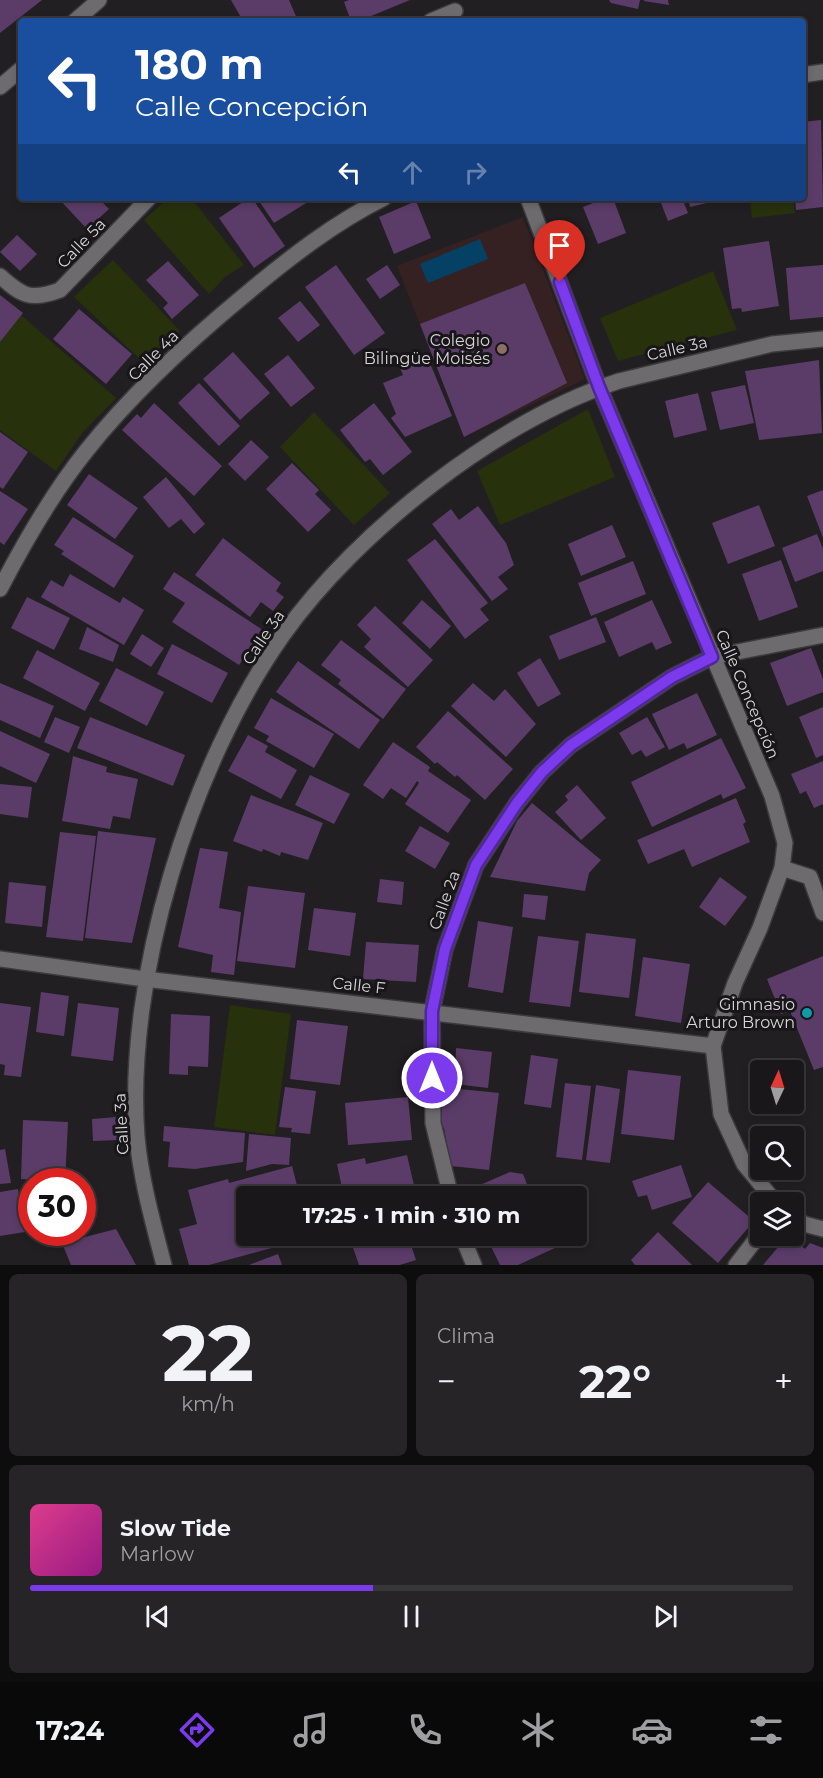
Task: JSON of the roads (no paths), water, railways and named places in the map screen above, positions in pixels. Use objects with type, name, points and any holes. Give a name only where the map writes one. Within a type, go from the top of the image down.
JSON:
[{"type":"street","points":[[78,18],[99,0]]},
{"type":"street","points":[[438,18],[455,11]]},
{"type":"street","points":[[0,87],[18,72]]},
{"type":"street","points":[[806,74],[823,72]]},
{"type":"street","name":"Calle 5a","points":[[0,276],[16,291],[28,296],[46,295],[60,290],[146,201]]},
{"type":"street","name":"Calle 4a","points":[[0,589],[49,503],[87,450],[156,375],[210,324],[275,270],[320,236],[379,201]]},
{"type":"street","name":"Calle Concepción","points":[[529,201],[599,387],[772,796],[785,843],[782,868],[760,928],[735,982],[713,1046],[721,1114],[744,1164],[767,1192]]},
{"type":"street","name":"Calle 3a","points":[[164,1265],[148,1205],[138,1137],[137,1052],[145,979],[171,877],[206,779],[242,703],[283,635],[352,553],[401,509],[436,482],[517,428],[599,387],[772,344],[823,339]]},
{"type":"street","name":"Calle 2a","points":[[448,1186],[433,1123],[432,1011],[445,949],[476,865],[517,803],[542,772],[571,745],[672,677],[712,657],[823,635]]},
{"type":"street","points":[[782,868],[810,878],[823,913]]},
{"type":"street","name":"Calle F","points":[[0,959],[145,979],[432,1011],[713,1046]]},
{"type":"street","points":[[804,1224],[823,1229]]},
{"type":"street","points":[[466,1246],[474,1265]]},
{"type":"street","points":[[736,1265],[751,1246]]},
{"type":"water","points":[[480,239],[488,259],[428,283],[420,264]]},
{"type":"place","name":"Colegio Bilingüe Moisés","points":[[502,349]]},
{"type":"place","name":"Gimnasio Arturo Brown","points":[[807,1013]]}]
